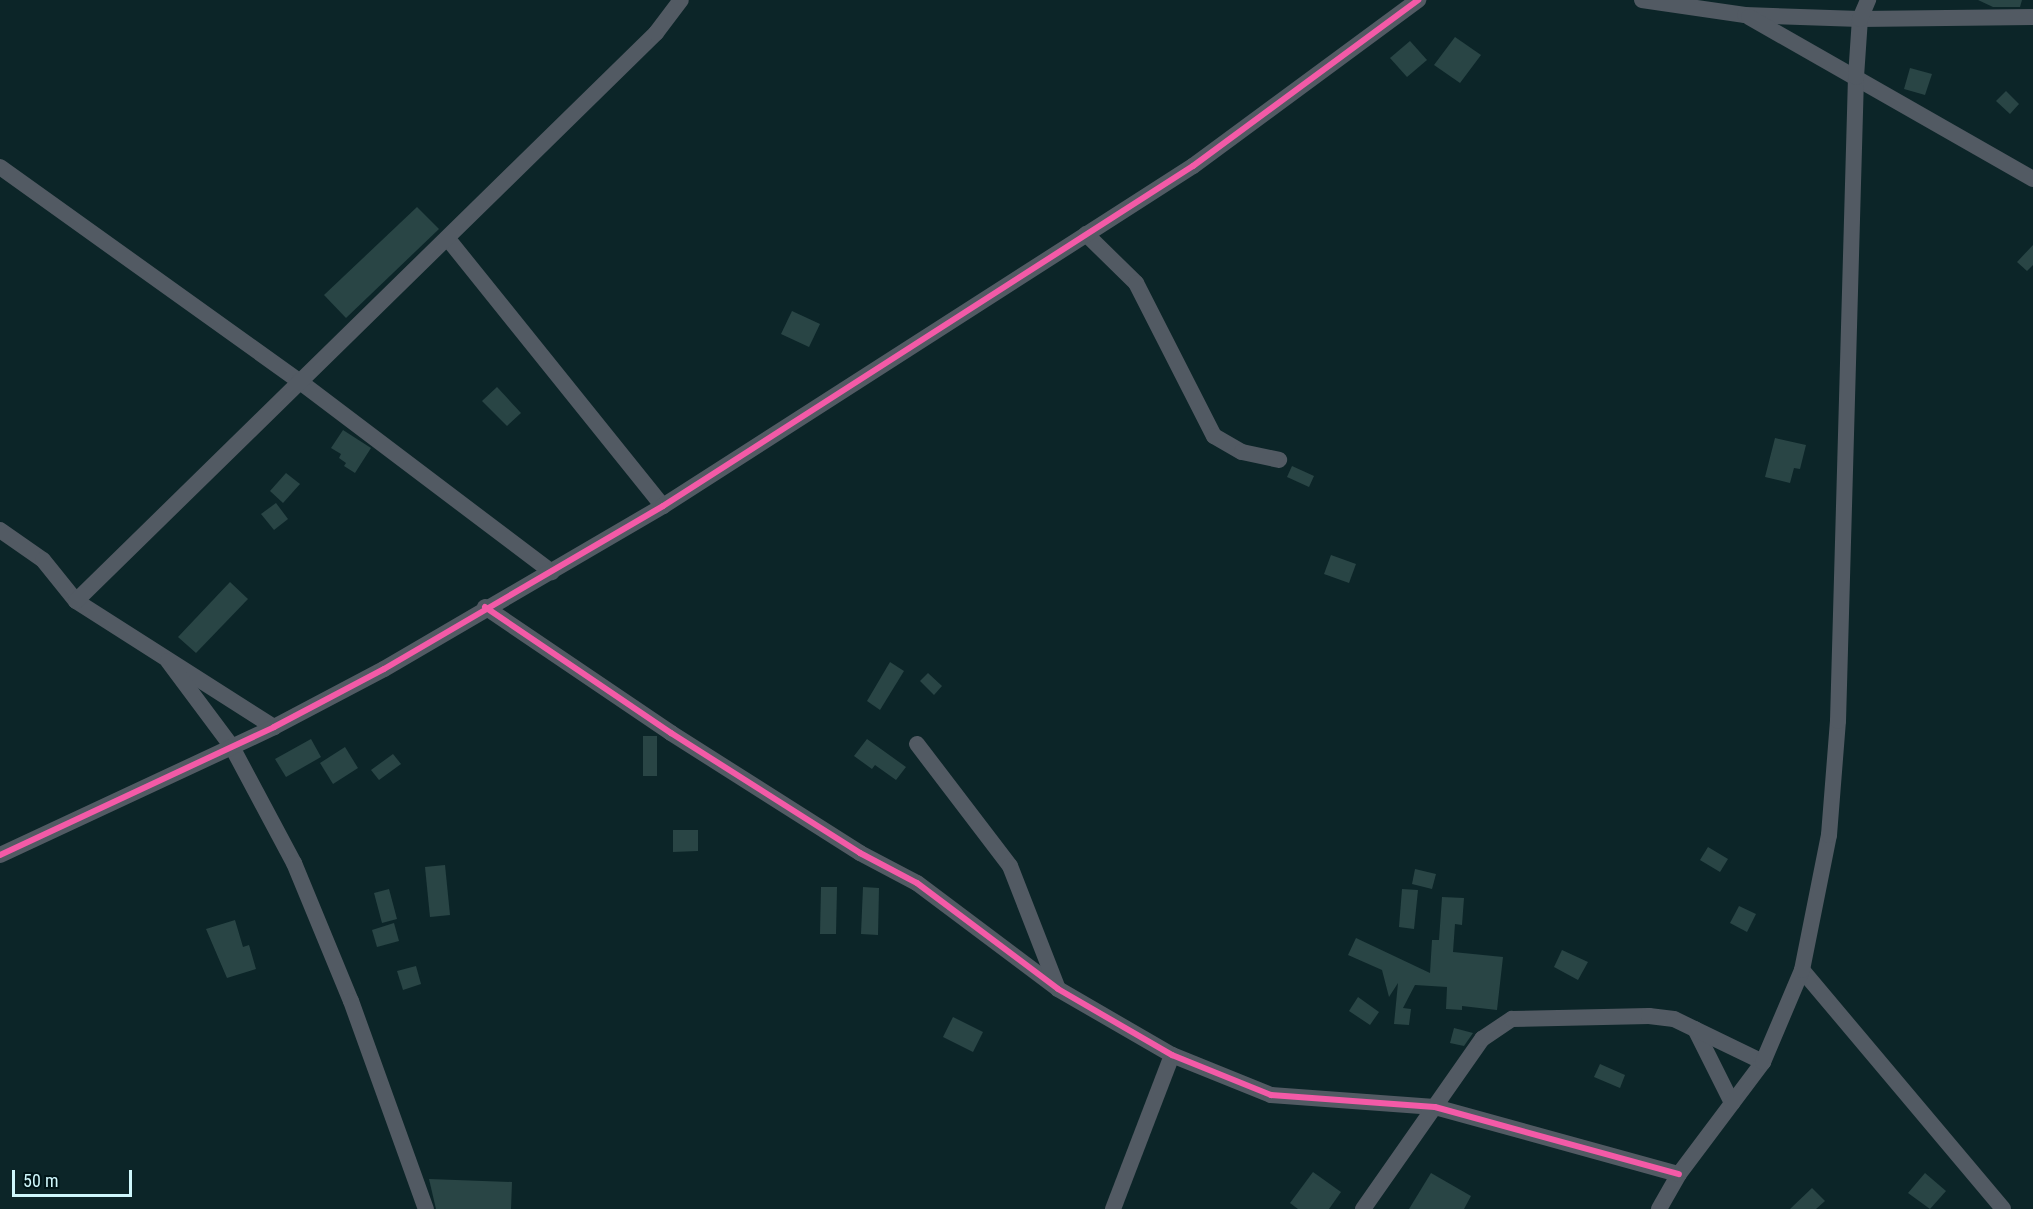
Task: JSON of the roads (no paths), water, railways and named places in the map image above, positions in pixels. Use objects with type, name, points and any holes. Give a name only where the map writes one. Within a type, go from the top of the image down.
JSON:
[{"type":"street","points":[[76,601],[656,33],[681,0]]},
{"type":"street","points":[[0,855],[274,727],[384,669],[485,607],[552,572],[663,506],[1193,166],[1418,0]]},
{"type":"street","points":[[1642,0],[1745,15],[1860,19],[2033,17]]},
{"type":"street","points":[[1659,1209],[1679,1174],[1763,1062],[1802,970],[1829,835],[1838,721],[1856,77],[1860,19],[1868,0]]},
{"type":"street","points":[[1745,15],[2033,179]]},
{"type":"street","points":[[0,167],[299,381],[552,572]]},
{"type":"street","points":[[1086,234],[1136,283],[1214,436],[1242,452],[1279,460]]},
{"type":"street","points":[[448,238],[663,506]]},
{"type":"street","points":[[0,530],[42,560],[76,601],[274,727]]},
{"type":"street","points":[[485,607],[671,733],[860,853],[917,883],[1058,989],[1172,1055],[1271,1095],[1435,1107],[1679,1174]]},
{"type":"street","points":[[168,661],[232,747],[294,863],[351,1001],[426,1209]]},
{"type":"street","points":[[917,744],[1010,866],[1058,989]]},
{"type":"street","points":[[1802,970],[2003,1209]]},
{"type":"street","points":[[1363,1209],[1482,1039],[1512,1019],[1649,1016],[1674,1019],[1763,1062]]},
{"type":"street","points":[[1695,1029],[1732,1103]]},
{"type":"street","points":[[1113,1209],[1172,1055]]}]
